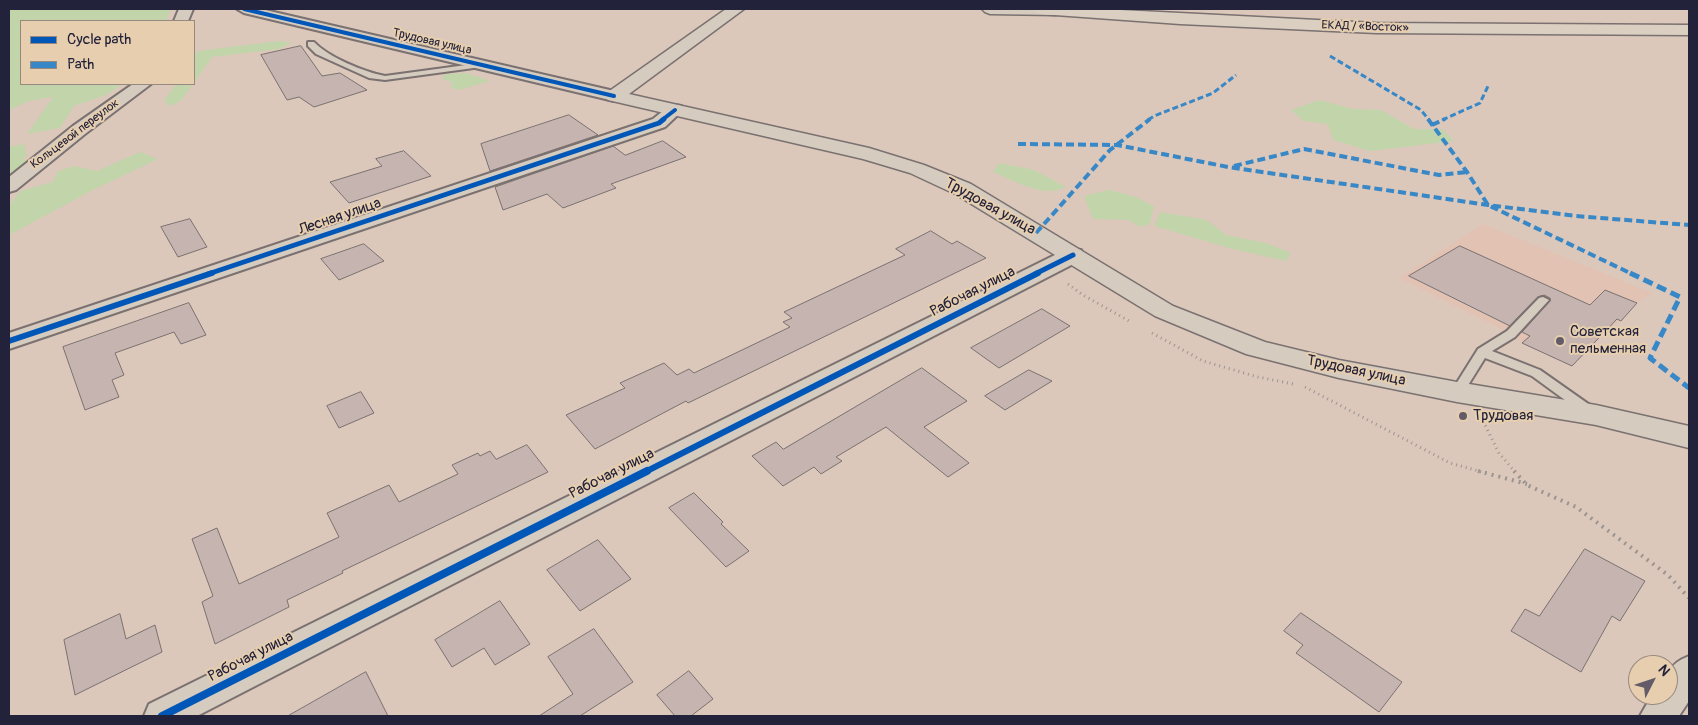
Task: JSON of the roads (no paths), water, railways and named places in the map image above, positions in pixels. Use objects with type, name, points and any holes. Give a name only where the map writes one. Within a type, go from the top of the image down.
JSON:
[{"type":"highway","name":"ЕКАД / «Восток»","points":[[1248,9],[1333,11]]},
{"type":"highway","name":"ЕКАД / «Восток»","points":[[1049,10],[1376,28],[1689,30]]},
{"type":"highway","points":[[1660,15],[1689,15]]},
{"type":"main road","points":[[614,96],[736,9]]},
{"type":"main road","points":[[990,9],[1049,10]]},
{"type":"main road","name":"Трудовая улица","points":[[614,96],[869,154],[917,169],[963,189],[1164,311],[1256,348],[1339,369],[1457,392],[1596,415],[1689,438]]},
{"type":"street","name":"Трудовая улица","points":[[244,9],[614,96]]},
{"type":"street","name":"Кольцевой переулок","points":[[9,186],[79,130],[142,85]]},
{"type":"street","name":"Лесная улица","points":[[9,341],[659,123],[675,110]]},
{"type":"street","name":"Рабочая улица","points":[[162,716],[1073,255]]},
{"type":"street","points":[[1658,716],[1689,672]]},
{"type":"lane","points":[[311,44],[320,52],[372,76],[385,78],[481,65]]},
{"type":"lane","points":[[1457,392],[1482,352],[1511,334],[1543,300]]},
{"type":"lane","points":[[1482,352],[1536,373],[1596,415]]},
{"type":"place","name":"Советская пельменная","points":[[1560,341]]},
{"type":"place","name":"Трудовая","points":[[1463,416]]}]
